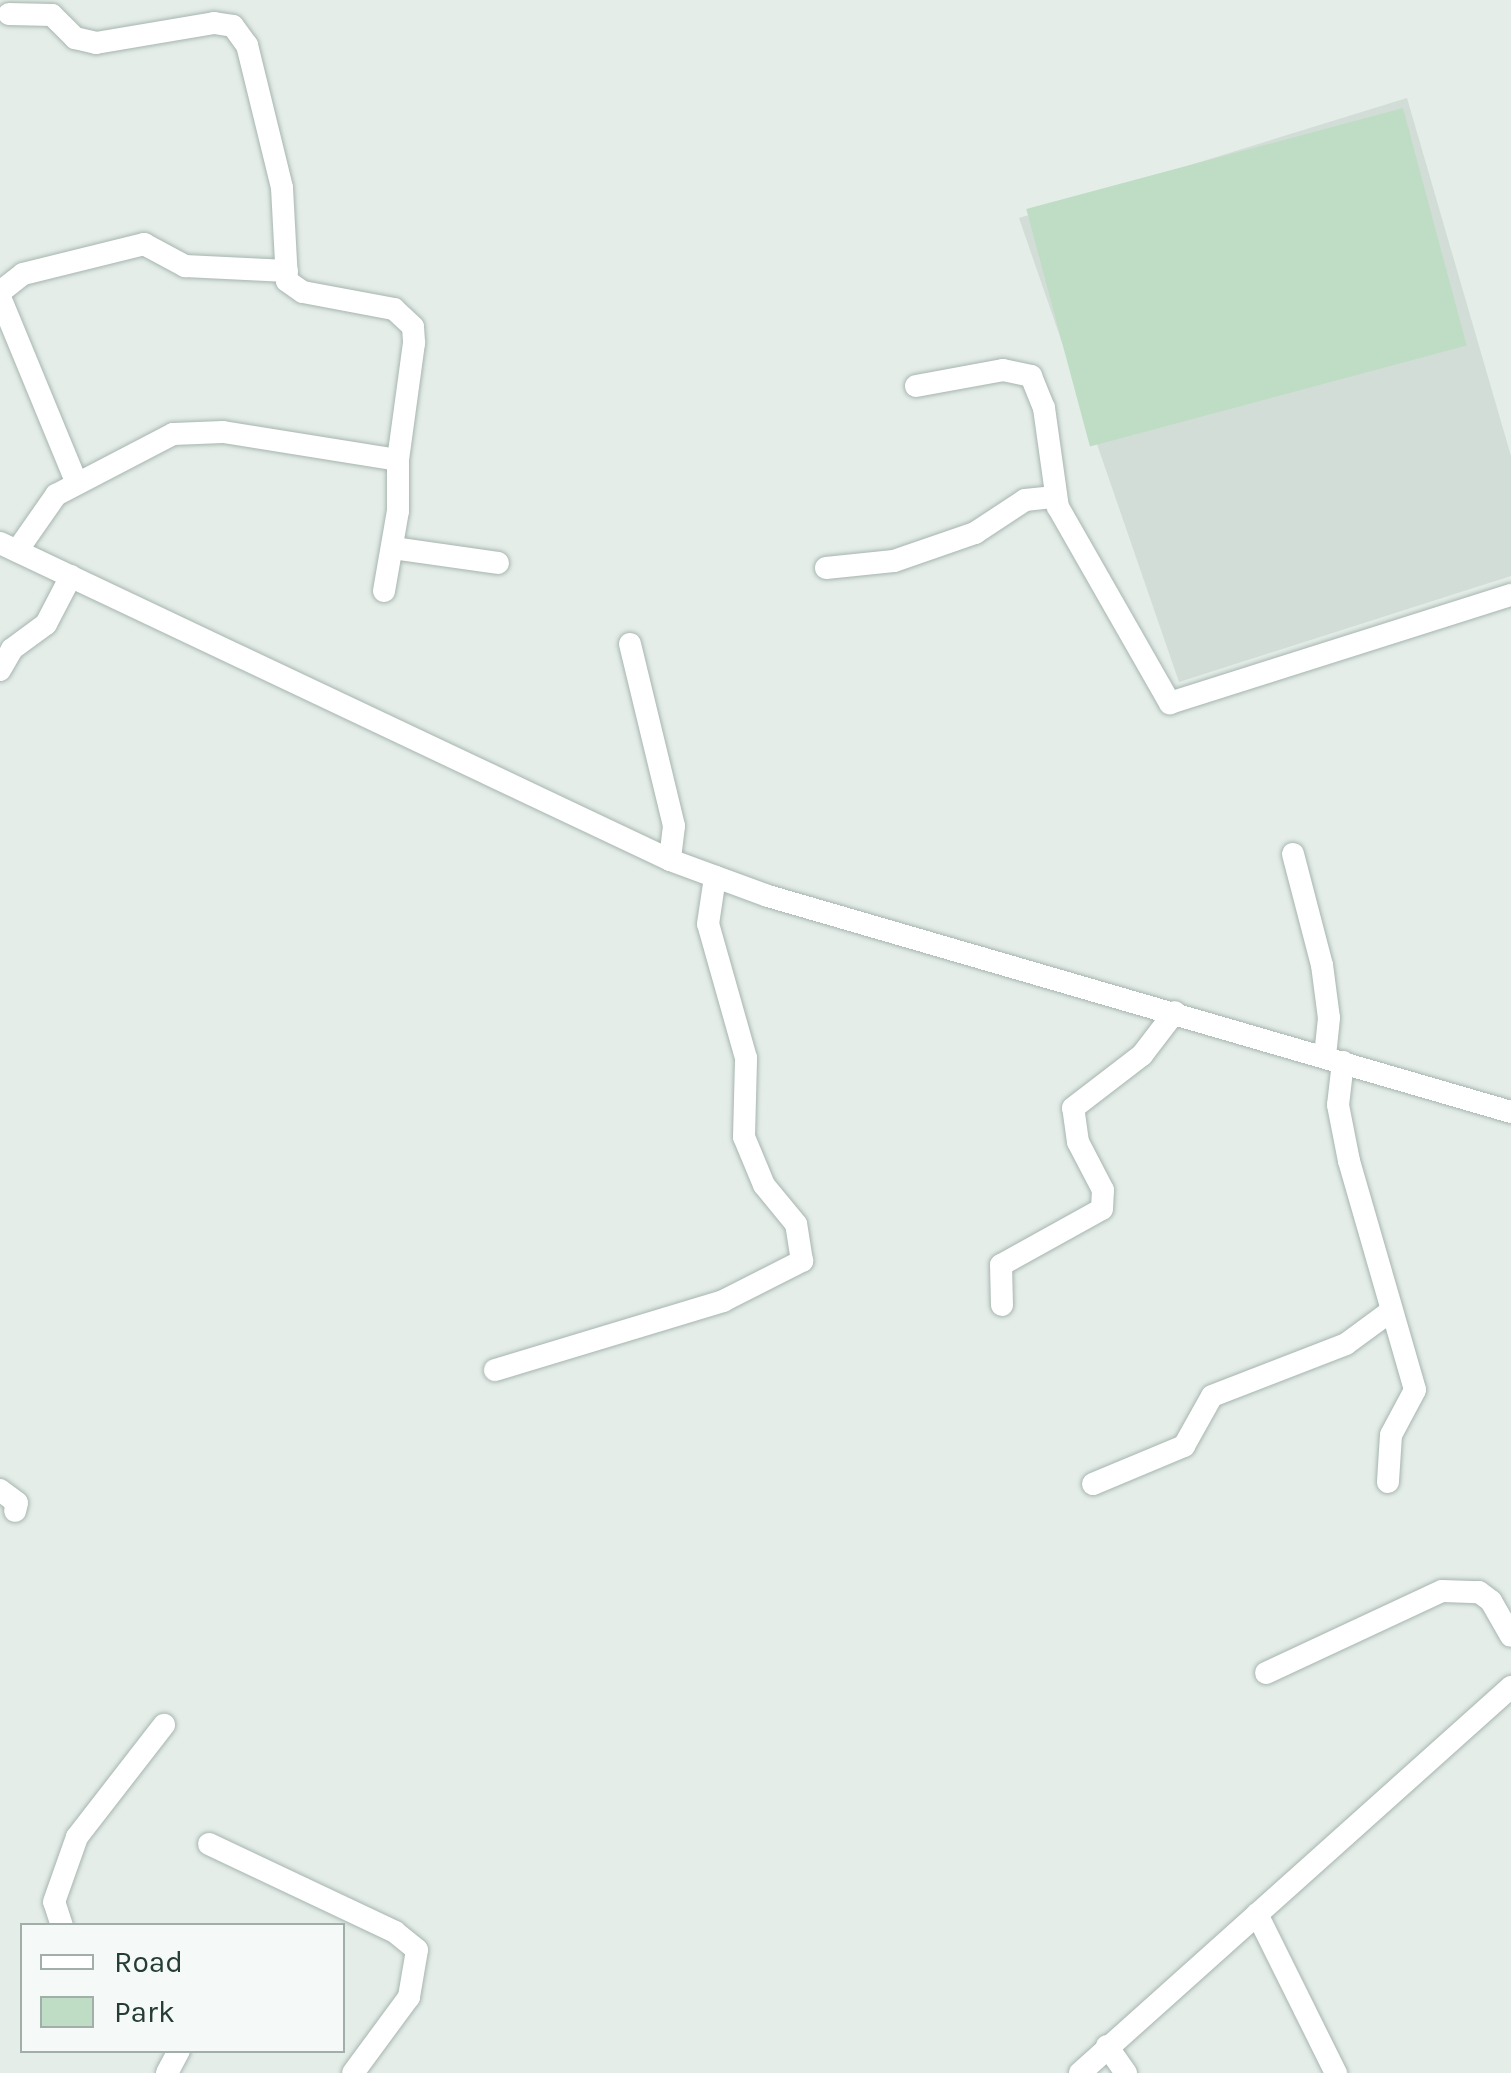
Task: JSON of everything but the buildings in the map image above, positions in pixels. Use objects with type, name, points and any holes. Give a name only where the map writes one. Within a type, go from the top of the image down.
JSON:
[{"type":"street","points":[[8,13],[52,15],[76,38],[96,43],[214,23],[240,32],[282,188],[287,271],[292,288],[394,309],[412,328],[393,548],[384,591]]},
{"type":"street","points":[[76,481],[0,294],[23,274],[144,244],[186,266],[287,271]]},
{"type":"street","points":[[916,386],[1025,371],[1044,408],[1055,497],[1130,625],[1156,688],[1170,702],[1511,595]]},
{"type":"street","points":[[398,460],[197,432],[174,434],[76,481],[42,508],[9,547],[670,860],[1511,1112]]},
{"type":"street","points":[[826,568],[894,562],[975,533],[1026,500],[1055,497]]},
{"type":"street","points":[[393,548],[498,563]]},
{"type":"street","points":[[0,670],[12,649],[46,624],[71,576]]},
{"type":"street","points":[[630,644],[674,826],[670,860]]},
{"type":"street","points":[[1293,854],[1322,966],[1338,1105],[1415,1390],[1391,1436],[1388,1482]]},
{"type":"street","points":[[495,1370],[723,1301],[802,1261],[796,1224],[764,1185],[744,1137],[746,1058],[708,924],[715,876]]},
{"type":"street","points":[[1002,1306],[1001,1265],[1102,1209],[1102,1190],[1078,1142],[1073,1108],[1142,1055],[1175,1012]]},
{"type":"street","points":[[1093,1484],[1184,1446],[1212,1396],[1346,1344],[1391,1311]]},
{"type":"street","points":[[0,1490],[17,1503],[15,1511]]},
{"type":"street","points":[[1266,1672],[1442,1591],[1479,1592],[1492,1600],[1511,1636]]},
{"type":"street","points":[[1080,2073],[1511,1687]]},
{"type":"street","points":[[61,1923],[54,1902],[77,1837],[164,1726]]},
{"type":"street","points":[[210,1844],[396,1932],[417,1950],[409,1997],[353,2073]]},
{"type":"street","points":[[1257,1914],[1336,2073]]},
{"type":"street","points":[[1107,2046],[1126,2073]]},
{"type":"shaded area","points":[[1407,98],[1511,456],[1511,576],[1179,682],[1019,218]]},
{"type":"green space","points":[[1403,108],[1467,346],[1090,447],[1026,209]]}]
